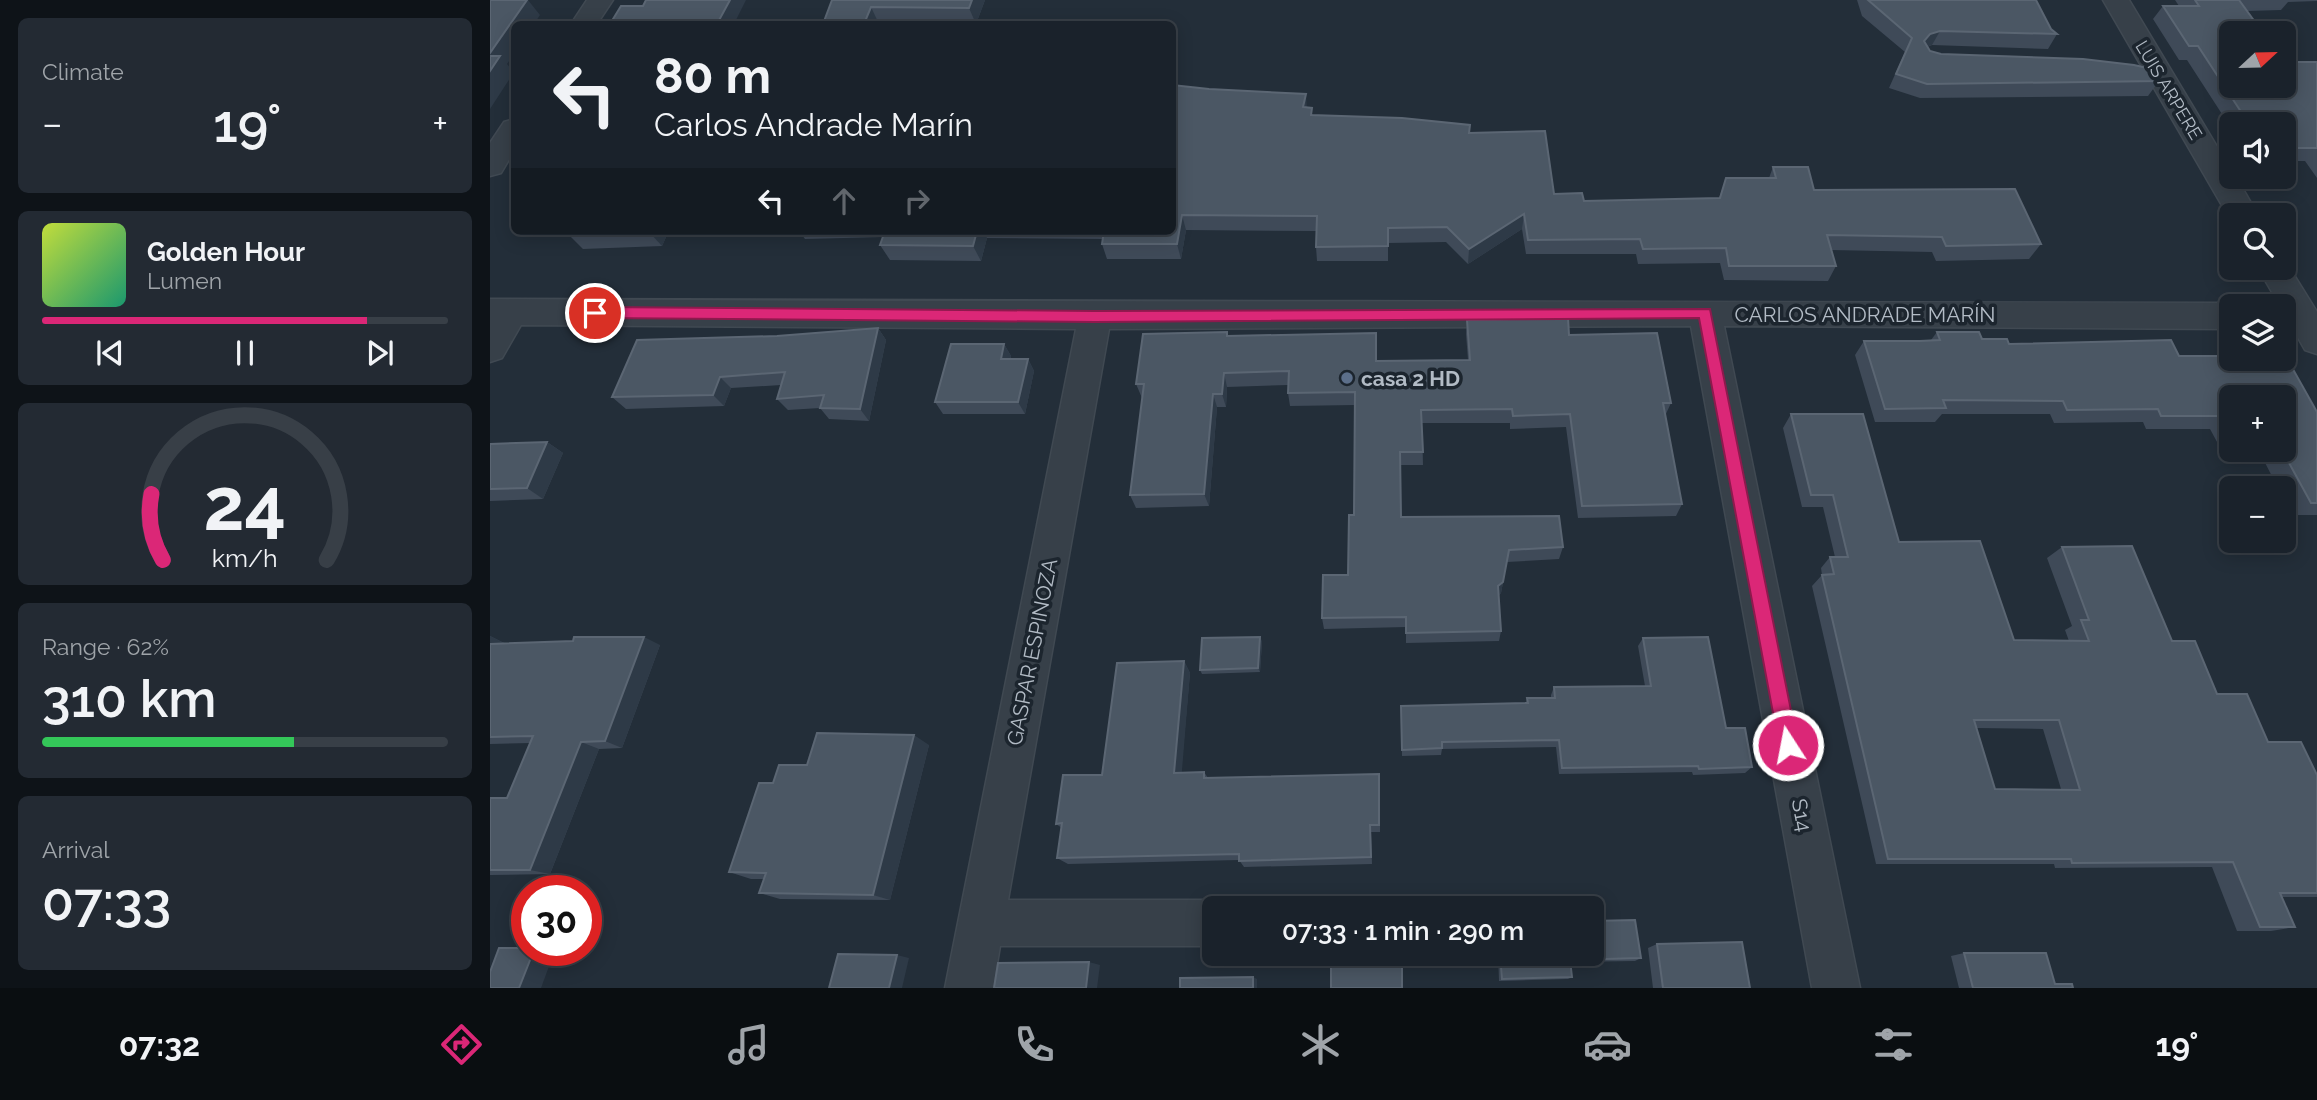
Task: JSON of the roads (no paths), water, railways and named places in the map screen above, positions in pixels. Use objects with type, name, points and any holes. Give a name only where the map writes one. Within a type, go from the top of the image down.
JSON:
[{"type":"street","points":[[586,21],[600,0]]},
{"type":"street","name":"LUIS ARPERE","points":[[2116,0],[2236,203]]},
{"type":"street","points":[[2121,65],[2158,71]]},
{"type":"street","points":[[490,166],[511,134]]},
{"type":"street","points":[[2281,280],[2305,322]]},
{"type":"street","points":[[490,349],[501,312]]},
{"type":"street","name":"CARLOS ANDRADE MARÍN","points":[[501,312],[1095,316],[1705,313],[2219,316]]},
{"type":"street","name":"S14","points":[[1705,313],[1836,988]]},
{"type":"street","name":"GASPAR ESPINOZA","points":[[969,988],[1095,316]]},
{"type":"street","points":[[982,923],[1202,923]]},
{"type":"place","name":"casa 2 HD","points":[[1347,378]]}]
